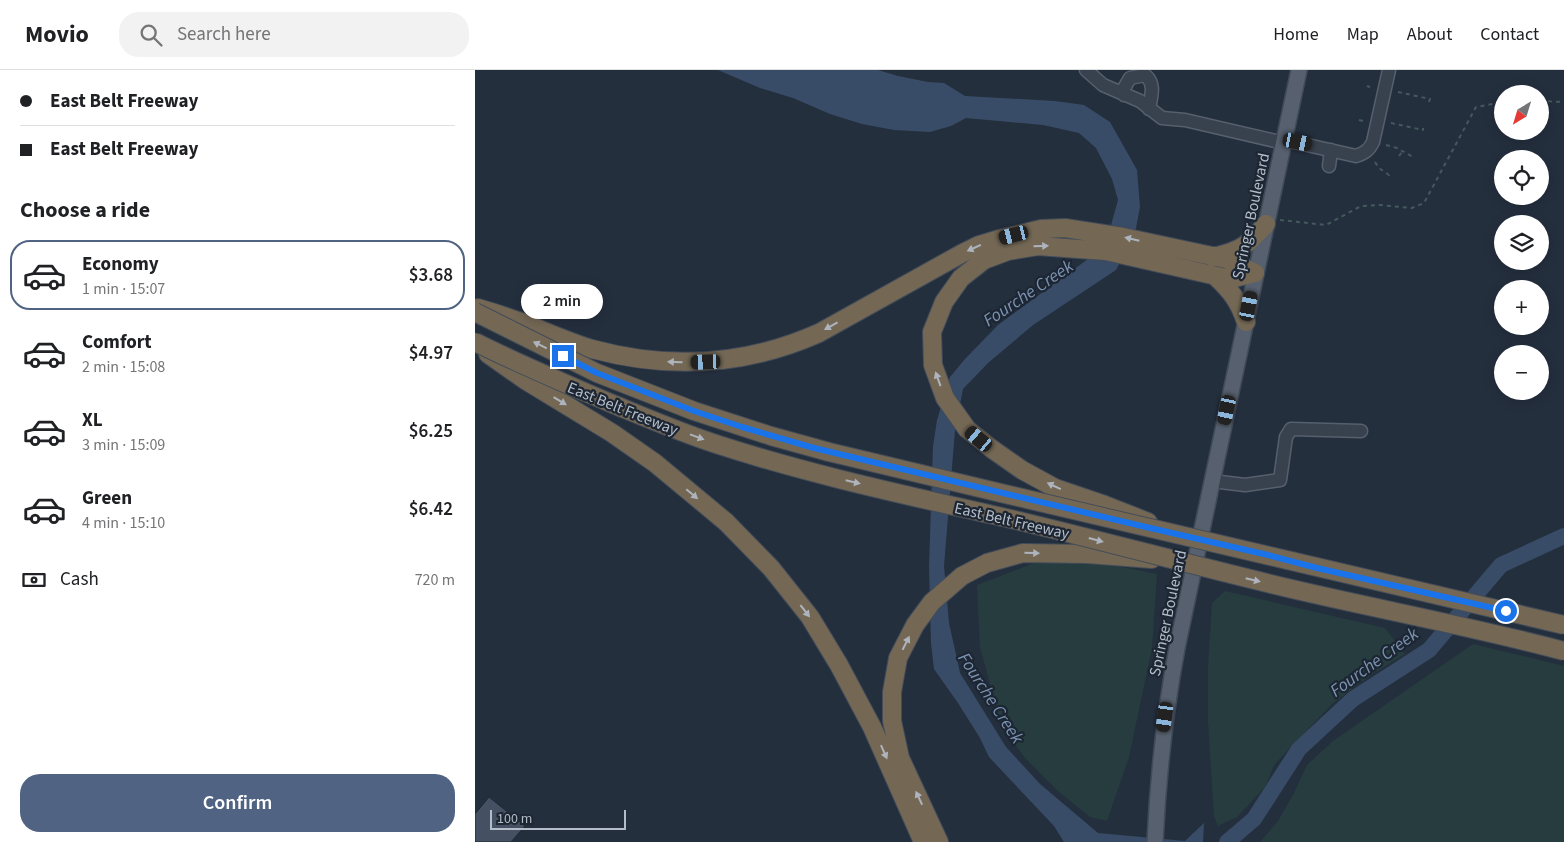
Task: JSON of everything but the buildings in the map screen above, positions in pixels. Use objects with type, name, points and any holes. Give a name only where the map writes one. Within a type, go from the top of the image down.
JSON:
[{"type":"highway","points":[[1213,257],[1241,249],[1250,242],[1267,221]]},
{"type":"highway","points":[[475,307],[520,321],[592,348],[638,359],[659,362],[706,362],[753,356],[797,343],[961,254],[999,239],[1029,231],[1065,228],[1100,232],[1226,259],[1255,273]]},
{"type":"highway","points":[[1181,536],[1105,505],[1055,488],[1022,470],[979,439],[967,429],[945,398],[933,365],[932,332],[944,302],[961,278],[984,260],[1008,251],[1038,246],[1073,247],[1106,251],[1230,279],[1255,273]]},
{"type":"highway","points":[[1215,276],[1229,288],[1240,304],[1246,322]]},
{"type":"highway","name":"East Belt Freeway","points":[[475,312],[597,373],[694,411],[742,427],[837,454],[1564,625]]},
{"type":"highway","points":[[475,343],[525,380],[612,433],[655,463],[726,522],[771,568],[809,617],[839,665],[872,727],[923,842]]},
{"type":"highway","name":"East Belt Freeway","points":[[475,343],[547,377],[715,444],[823,475],[1071,534],[1174,561],[1507,636],[1564,651]]},
{"type":"highway","points":[[939,842],[900,758],[892,721],[892,692],[898,658],[915,625],[932,602],[962,576],[987,563],[1023,553],[1087,554],[1174,561]]},
{"type":"main road","name":"Springer Boulevard","points":[[1155,842],[1158,786],[1169,690],[1299,70]]},
{"type":"street","points":[[1086,70],[1103,86],[1140,102],[1163,118],[1185,120],[1357,156],[1370,148],[1373,142],[1389,70]]},
{"type":"street","points":[[1124,94],[1123,90],[1129,78],[1145,75],[1151,80],[1152,86],[1149,109]]},
{"type":"street","points":[[1329,166],[1331,150]]},
{"type":"street","points":[[1212,481],[1245,485],[1280,480],[1286,437],[1291,429],[1361,431]]},
{"type":"path","points":[[1398,92],[1430,99],[1429,102]]},
{"type":"path","points":[[1549,101],[1564,102]]},
{"type":"path","points":[[1267,221],[1326,225],[1361,206],[1380,205],[1412,208],[1424,203],[1476,107],[1494,104]]},
{"type":"path","points":[[1359,120],[1363,121]]},
{"type":"path","points":[[1391,123],[1423,130],[1423,128]]},
{"type":"path","points":[[1386,145],[1397,148],[1413,157]]},
{"type":"path","points":[[1399,156],[1402,152]]},
{"type":"path","points":[[1375,162],[1379,168],[1390,174]]},
{"type":"green space","points":[[1045,559],[1102,563],[1157,574],[1152,648],[1129,757],[1107,821],[1090,817],[1058,791],[1025,758],[1001,725],[980,647],[977,585]]},
{"type":"green space","points":[[1225,591],[1385,628],[1405,654],[1371,675],[1332,704],[1274,765],[1266,786],[1237,817],[1218,826],[1214,816],[1208,722],[1208,666],[1212,603]]},
{"type":"green space","points":[[1473,644],[1564,666],[1564,842],[1260,842],[1278,821],[1307,765],[1333,741]]},
{"type":"water","points":[[718,70],[878,70],[928,82],[944,83],[965,96],[1055,101],[1084,105],[1110,122],[1137,170],[1140,207],[1135,233],[1116,270],[1033,325],[988,363],[963,389],[955,430],[944,566],[949,623],[960,673],[1006,747],[1040,784],[1098,833],[1185,841],[1204,823],[1203,842],[1064,842],[1054,826],[989,757],[980,738],[934,669],[931,643],[929,566],[933,446],[937,420],[950,377],[998,325],[1088,259],[1110,229],[1118,200],[1112,179],[1096,148],[1079,133],[1043,125],[966,118],[951,126],[930,132],[894,130],[862,124],[830,114],[793,98],[760,88]]},
{"type":"waterway","name":"Fourche Creek","points":[[1227,842],[1254,819],[1299,749],[1353,699],[1429,650],[1501,565],[1564,536]]},
{"type":"route","points":[[563,356],[597,373],[694,411],[814,448],[1198,540],[1506,611]]}]
